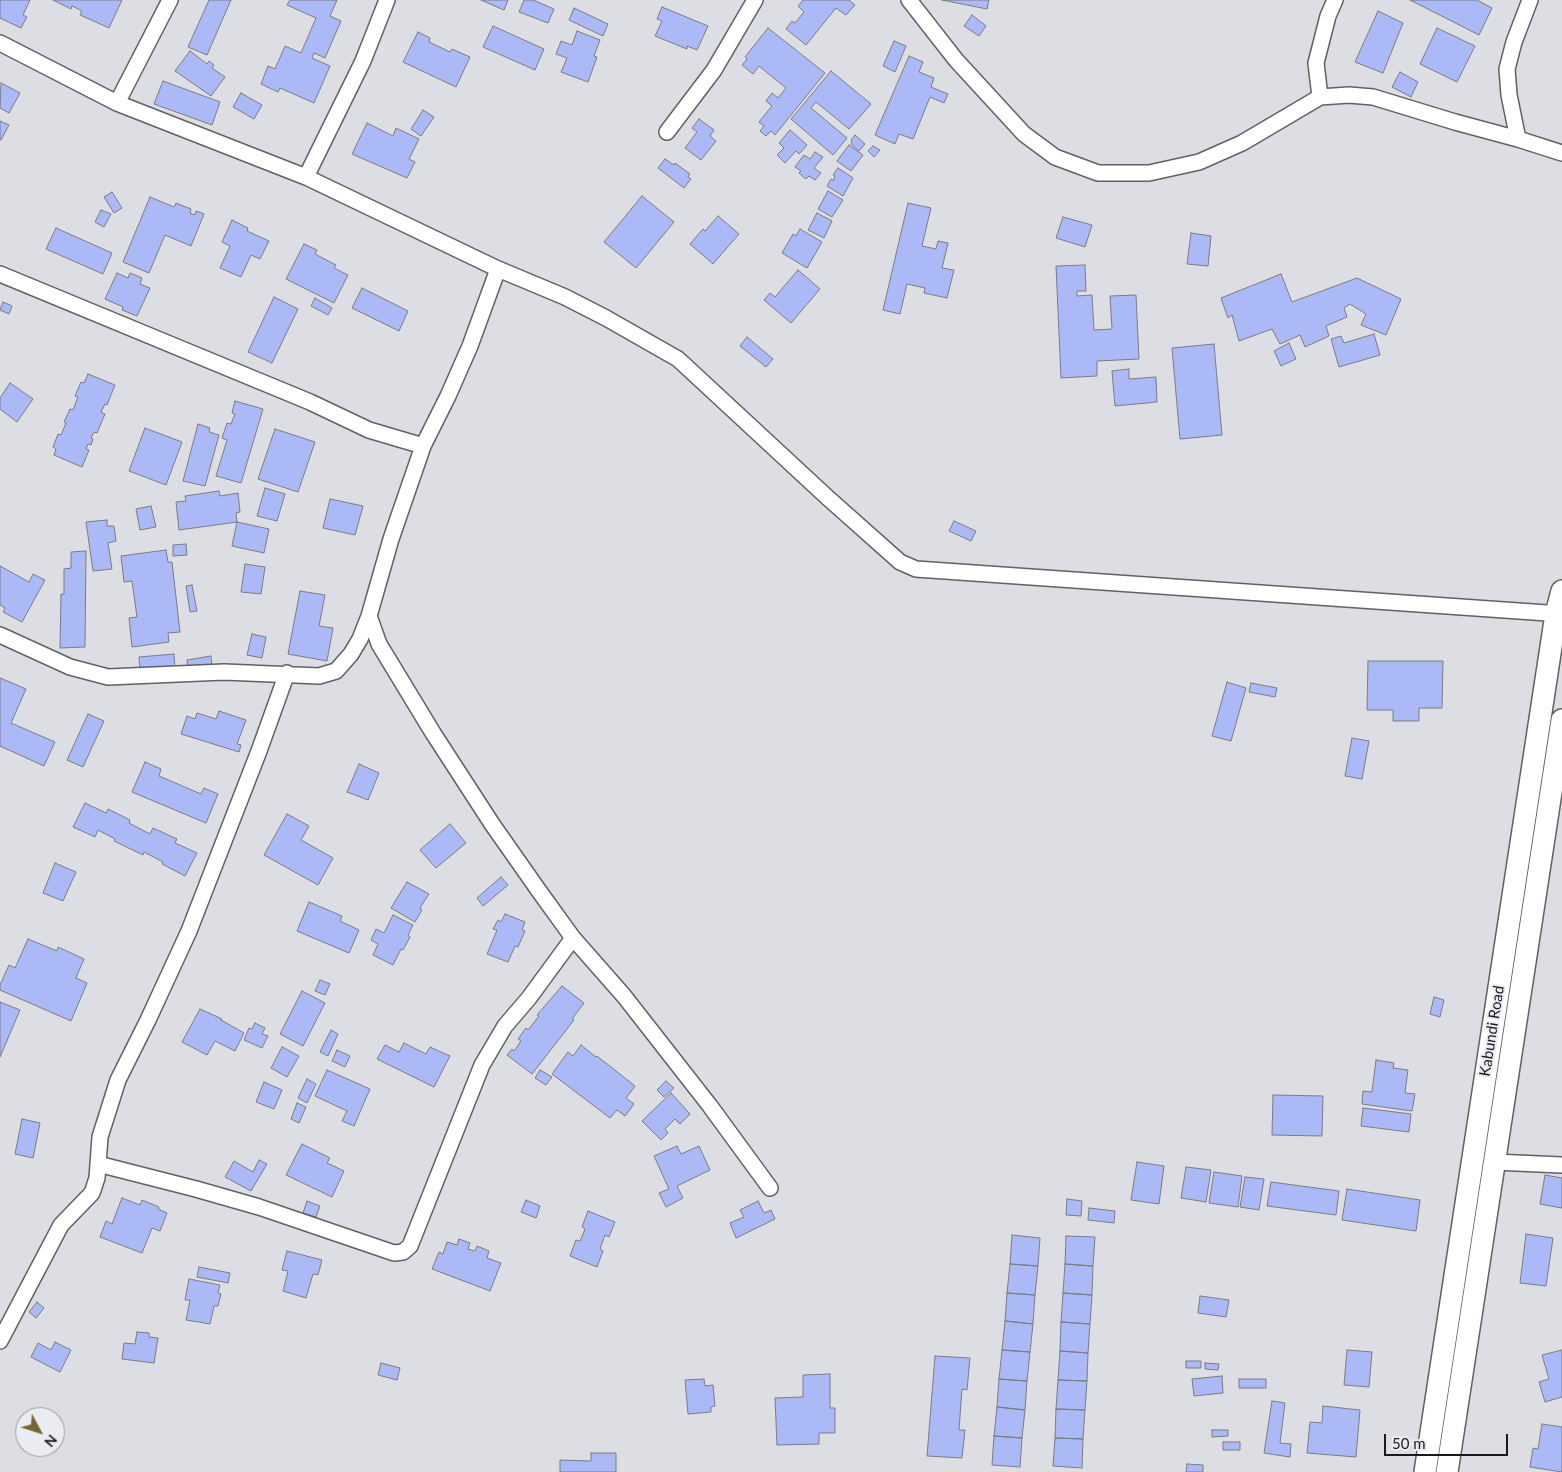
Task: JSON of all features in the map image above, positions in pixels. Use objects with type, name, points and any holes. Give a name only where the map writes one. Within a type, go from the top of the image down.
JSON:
[{"type":"street","points":[[117,103],[170,0]]},
{"type":"street","points":[[306,177],[363,61],[387,0]]},
{"type":"street","points":[[667,132],[714,70],[755,0]]},
{"type":"street","points":[[909,0],[956,60],[1024,134],[1055,156],[1098,173],[1149,173],[1199,162],[1242,143],[1320,97],[1349,95],[1373,97],[1518,139],[1562,154]]},
{"type":"street","points":[[1320,97],[1316,63],[1328,16],[1335,0]]},
{"type":"street","points":[[1518,139],[1509,95],[1507,70],[1514,42],[1530,0]]},
{"type":"street","points":[[0,43],[117,103],[306,177],[498,269],[565,297],[678,358],[835,505],[900,562],[916,569],[1559,614]]},
{"type":"street","points":[[0,635],[70,667],[108,677],[224,672],[286,673],[319,676],[336,670],[351,654],[360,639],[369,616],[391,539],[423,446],[470,346],[498,269]]},
{"type":"street","points":[[0,274],[310,402],[369,430],[423,446]]},
{"type":"street","name":"Kabundi Road","points":[[1425,1472],[1562,591]]},
{"type":"street","points":[[369,616],[379,644],[433,733],[492,824],[573,938],[624,996],[710,1106],[770,1188]]},
{"type":"street","points":[[0,1341],[62,1225],[92,1193],[97,1178],[100,1138],[118,1080],[189,931],[259,751],[286,673]]},
{"type":"street","name":"Kabundi Road","points":[[1447,1472],[1562,720]]},
{"type":"street","points":[[98,1164],[205,1191],[394,1253],[403,1252],[410,1246],[482,1065],[505,1026],[529,998],[573,938]]},
{"type":"street","points":[[1494,1162],[1562,1165]]},
{"type":"building","points":[[0,0],[30,0],[23,15],[27,17],[21,28],[0,18]]},
{"type":"building","points":[[53,0],[122,0],[109,28],[80,15],[82,11],[72,6],[71,9]]},
{"type":"building","points":[[209,0],[231,0],[207,55],[188,47]]},
{"type":"building","points":[[290,0],[337,0],[330,16],[341,21],[325,58],[314,53],[312,58],[330,66],[314,103],[280,88],[278,92],[261,84],[268,66],[275,69],[285,46],[301,53],[316,18],[287,5]]},
{"type":"building","points":[[481,0],[508,0],[504,10]]},
{"type":"building","points":[[524,0],[533,0],[554,9],[548,23],[519,12]]},
{"type":"building","points":[[803,0],[849,0],[855,5],[846,15],[836,8],[806,45],[786,29],[792,21],[795,23],[804,12],[798,6]]},
{"type":"building","points":[[942,0],[989,0],[987,9]]},
{"type":"building","points":[[1410,0],[1477,0],[1492,8],[1479,35]]},
{"type":"building","points":[[662,7],[708,26],[697,50],[687,46],[687,49],[655,36],[662,21],[657,19]]},
{"type":"building","points":[[574,8],[608,24],[603,36],[569,20]]},
{"type":"building","points":[[1378,11],[1403,23],[1383,73],[1355,62]]},
{"type":"building","points":[[972,15],[986,26],[979,36],[964,26]]},
{"type":"building","points":[[493,26],[544,49],[535,70],[483,47]]},
{"type":"building","points":[[768,28],[825,73],[775,135],[771,131],[766,136],[760,131],[764,126],[759,122],[772,106],[766,101],[772,93],[778,98],[786,88],[759,66],[753,74],[742,65],[747,59],[745,57]]},
{"type":"building","points":[[1437,28],[1475,46],[1457,82],[1420,64]]},
{"type":"building","points":[[577,31],[600,40],[594,56],[597,57],[588,82],[561,72],[567,58],[556,54],[561,41],[572,45]]},
{"type":"building","points":[[418,32],[430,38],[429,42],[450,52],[452,49],[470,57],[456,87],[403,62]]},
{"type":"building","points":[[894,41],[906,46],[895,72],[883,66]]},
{"type":"building","points":[[190,51],[207,64],[209,61],[214,65],[212,68],[225,77],[211,96],[175,71]]},
{"type":"building","points":[[909,56],[923,62],[919,72],[934,78],[931,87],[948,94],[944,103],[930,97],[913,139],[899,134],[895,144],[875,135]]},
{"type":"building","points":[[831,71],[871,104],[849,129],[816,102],[811,108],[847,138],[833,155],[791,119]]},
{"type":"building","points":[[1400,72],[1418,82],[1411,97],[1392,87]]},
{"type":"building","points":[[163,81],[220,102],[212,125],[154,104]]},
{"type":"building","points":[[1,83],[20,93],[9,113],[0,108]]},
{"type":"building","points":[[241,93],[262,105],[254,119],[233,107]]},
{"type":"building","points":[[423,110],[434,117],[421,136],[411,129]]},
{"type":"building","points":[[699,119],[714,130],[710,136],[716,141],[701,160],[685,148],[697,132],[692,128]]},
{"type":"building","points":[[0,121],[9,125],[1,140],[0,140]]},
{"type":"building","points":[[367,123],[393,136],[396,128],[419,139],[409,159],[415,162],[407,178],[352,154]]},
{"type":"building","points":[[790,130],[807,145],[799,154],[796,151],[785,163],[777,155],[784,148],[779,143]]},
{"type":"building","points":[[855,135],[865,144],[859,151],[851,144],[851,140]]},
{"type":"building","points":[[849,145],[863,155],[851,171],[837,161]]},
{"type":"building","points":[[873,146],[880,150],[874,157],[868,151]]},
{"type":"building","points":[[815,152],[823,157],[814,168],[821,173],[815,180],[809,176],[806,179],[799,173],[801,171],[795,167],[804,155],[810,159]]},
{"type":"building","points":[[665,159],[674,165],[675,163],[690,174],[688,177],[691,179],[684,188],[658,168]]},
{"type":"building","points":[[838,168],[853,178],[843,196],[827,186],[831,179],[833,181],[835,176],[833,175]]},
{"type":"building","points":[[828,191],[843,200],[832,217],[818,209]]},
{"type":"building","points":[[112,192],[122,208],[114,213],[104,197]]},
{"type":"building","points":[[642,196],[674,222],[636,268],[604,242]]},
{"type":"building","points":[[150,197],[174,207],[176,203],[191,209],[190,213],[195,215],[196,211],[204,214],[191,246],[165,235],[149,273],[123,262]]},
{"type":"building","points":[[908,203],[931,208],[922,246],[936,249],[938,241],[948,243],[942,268],[954,270],[947,298],[924,293],[925,288],[907,284],[900,314],[883,310]]},
{"type":"building","points":[[101,210],[111,214],[104,227],[95,222]]},
{"type":"building","points":[[817,213],[832,221],[824,238],[808,230]]},
{"type":"building","points":[[718,216],[739,234],[713,264],[690,244]]},
{"type":"building","points":[[1063,217],[1092,225],[1085,247],[1056,238]]},
{"type":"building","points":[[232,220],[248,228],[247,231],[269,241],[260,259],[251,255],[241,277],[220,268],[230,246],[222,242]]},
{"type":"building","points":[[56,228],[112,253],[103,274],[46,249]]},
{"type":"building","points":[[800,229],[822,242],[807,268],[782,253],[793,234],[796,236]]},
{"type":"building","points":[[1191,233],[1211,236],[1208,266],[1187,264]]},
{"type":"building","points":[[304,244],[317,250],[315,254],[336,265],[334,268],[348,275],[334,303],[286,279]]},
{"type":"building","points":[[1085,265],[1086,291],[1077,291],[1077,296],[1092,295],[1094,330],[1112,329],[1110,296],[1136,295],[1139,359],[1097,361],[1097,376],[1061,378],[1056,266]]},
{"type":"building","points":[[798,270],[820,289],[791,323],[764,300],[770,293],[775,297]]},
{"type":"building","points":[[117,273],[128,278],[130,273],[142,278],[140,284],[150,288],[137,316],[122,310],[123,307],[105,299]]},
{"type":"building","points":[[1281,274],[1292,302],[1357,278],[1401,299],[1386,335],[1361,325],[1366,314],[1350,304],[1344,308],[1347,317],[1326,326],[1329,336],[1305,347],[1300,335],[1280,344],[1272,329],[1239,341],[1232,315],[1228,318],[1221,298]]},
{"type":"building","points":[[362,288],[408,311],[399,331],[352,308]]},
{"type":"building","points":[[274,297],[298,309],[272,363],[248,352]]},
{"type":"building","points":[[315,298],[332,308],[328,315],[311,306]]},
{"type":"building","points":[[3,302],[12,306],[9,314],[0,310]]},
{"type":"building","points":[[1374,334],[1380,355],[1339,367],[1331,339],[1341,336],[1344,343]]},
{"type":"building","points":[[747,337],[773,359],[766,367],[740,346]]},
{"type":"building","points":[[1289,343],[1296,359],[1281,366],[1274,351]]},
{"type":"building","points":[[1214,344],[1222,435],[1180,439],[1172,348]]},
{"type":"building","points":[[1129,369],[1129,379],[1156,377],[1157,402],[1115,406],[1112,371]]},
{"type":"building","points":[[88,374],[115,385],[107,405],[105,404],[101,412],[105,414],[97,433],[94,432],[91,438],[93,439],[91,445],[88,444],[86,449],[89,450],[82,467],[54,455],[56,449],[53,447],[58,434],[61,435],[70,409],[73,410],[78,397],[75,396],[81,382],[84,383]]},
{"type":"building","points":[[10,383],[33,399],[17,422],[0,409],[0,398]]},
{"type":"building","points":[[235,401],[263,409],[241,483],[216,476],[227,440],[222,438],[227,423],[231,424],[235,414],[232,413]]},
{"type":"building","points":[[198,424],[210,428],[209,432],[219,435],[205,486],[183,481]]},
{"type":"building","points":[[145,428],[182,442],[166,485],[129,471]]},
{"type":"building","points":[[275,429],[315,442],[298,492],[258,479]]},
{"type":"building","points":[[265,488],[285,494],[277,521],[257,516]]},
{"type":"building","points":[[219,491],[220,496],[238,493],[240,512],[236,513],[237,522],[179,530],[176,502],[186,501],[185,496]]},
{"type":"building","points":[[330,499],[363,506],[355,535],[323,528]]},
{"type":"building","points":[[151,506],[156,527],[140,530],[136,509]]},
{"type":"building","points":[[107,520],[107,526],[114,526],[116,541],[108,543],[112,569],[93,571],[86,522]]},
{"type":"building","points":[[954,521],[976,531],[971,541],[949,531]]},
{"type":"building","points":[[237,522],[269,529],[264,553],[232,546]]},
{"type":"building","points":[[186,544],[187,555],[173,556],[173,545]]},
{"type":"building","points":[[166,550],[168,562],[172,562],[180,632],[168,633],[169,642],[132,647],[129,618],[137,617],[132,581],[124,582],[121,556]]},
{"type":"building","points":[[86,551],[85,647],[60,648],[61,594],[64,594],[64,569],[71,568],[71,552]]},
{"type":"building","points":[[245,564],[265,567],[261,594],[241,592]]},
{"type":"building","points":[[0,566],[29,582],[33,574],[45,580],[22,622],[3,612],[5,608],[0,605]]},
{"type":"building","points":[[192,585],[197,611],[190,612],[186,586]]},
{"type":"building","points":[[300,591],[325,595],[319,626],[333,628],[327,661],[288,654]]},
{"type":"building","points":[[252,634],[266,637],[262,658],[247,655]]},
{"type":"building","points":[[174,654],[175,669],[140,672],[139,657]]},
{"type":"building","points":[[211,656],[212,667],[188,671],[187,660]]},
{"type":"building","points":[[1368,661],[1443,661],[1442,708],[1419,708],[1419,721],[1393,721],[1393,710],[1367,710]]},
{"type":"building","points":[[0,678],[26,689],[11,723],[55,742],[44,766],[0,746]]},
{"type":"building","points":[[1227,682],[1246,688],[1231,741],[1212,736]]},
{"type":"building","points":[[1251,683],[1277,688],[1275,697],[1249,692]]},
{"type":"building","points":[[219,711],[246,720],[237,744],[241,745],[239,752],[181,734],[187,716],[195,719],[197,713],[216,719]]},
{"type":"building","points":[[88,714],[104,721],[83,767],[67,760]]},
{"type":"building","points":[[1352,738],[1369,741],[1362,779],[1345,776]]},
{"type":"building","points":[[145,762],[161,769],[159,776],[201,794],[204,788],[218,794],[206,823],[132,792]]},
{"type":"building","points":[[359,764],[379,773],[368,800],[347,792]]},
{"type":"building","points":[[85,803],[106,813],[108,809],[130,820],[129,823],[150,834],[153,828],[177,839],[175,843],[197,853],[185,876],[144,852],[143,855],[114,841],[115,839],[98,830],[95,837],[73,827]]},
{"type":"building","points":[[287,814],[309,826],[301,840],[333,858],[318,885],[264,855]]},
{"type":"building","points":[[450,824],[466,843],[436,868],[420,850]]},
{"type":"building","points":[[55,863],[76,872],[63,901],[43,893]]},
{"type":"building","points":[[501,877],[508,885],[483,906],[477,898]]},
{"type":"building","points":[[407,882],[429,894],[420,908],[422,910],[415,922],[391,908]]},
{"type":"building","points":[[309,902],[342,916],[340,921],[359,930],[349,953],[297,931]]},
{"type":"building","points":[[505,914],[525,922],[522,930],[525,931],[518,947],[515,946],[508,962],[487,954],[497,930],[493,929],[498,920],[501,922]]},
{"type":"building","points":[[393,915],[413,925],[408,935],[410,937],[393,965],[373,955],[378,944],[371,940],[376,929],[384,933]]},
{"type":"building","points":[[28,939],[57,951],[58,947],[84,959],[76,978],[87,983],[71,1021],[0,990],[0,985],[9,965],[15,968]]},
{"type":"building","points":[[320,980],[330,984],[325,995],[315,991]]},
{"type":"building","points":[[562,986],[584,1003],[572,1019],[574,1020],[532,1074],[507,1055],[512,1049],[514,1051],[521,1041],[518,1039],[526,1028],[528,1030],[539,1016],[537,1015]]},
{"type":"building","points":[[302,991],[325,1003],[303,1046],[280,1034]]},
{"type":"building","points":[[1434,997],[1444,1000],[1440,1017],[1430,1014]]},
{"type":"building","points":[[0,1002],[20,1010],[0,1057]]},
{"type":"building","points":[[200,1009],[222,1019],[244,1033],[235,1051],[215,1041],[207,1055],[182,1042]]},
{"type":"building","points":[[255,1023],[265,1028],[262,1034],[268,1036],[262,1048],[244,1040],[249,1028],[252,1029]]},
{"type":"building","points":[[331,1030],[338,1034],[328,1056],[320,1052]]},
{"type":"building","points":[[404,1043],[426,1054],[430,1047],[450,1056],[434,1087],[377,1059],[385,1045],[399,1052]]},
{"type":"building","points":[[581,1045],[635,1086],[626,1098],[634,1104],[625,1116],[617,1110],[610,1118],[552,1074],[568,1052],[573,1056]]},
{"type":"building","points":[[282,1047],[299,1056],[287,1077],[271,1068]]},
{"type":"building","points":[[337,1050],[350,1056],[345,1067],[332,1061]]},
{"type":"building","points":[[1376,1060],[1394,1063],[1393,1068],[1408,1070],[1405,1093],[1415,1094],[1412,1111],[1362,1104],[1363,1091],[1372,1092]]},
{"type":"building","points":[[327,1070],[370,1089],[354,1126],[342,1121],[347,1111],[315,1096]]},
{"type":"building","points":[[540,1070],[552,1077],[546,1085],[535,1078]]},
{"type":"building","points":[[307,1079],[316,1084],[307,1103],[298,1098]]},
{"type":"building","points":[[666,1081],[674,1088],[664,1097],[657,1090]]},
{"type":"building","points":[[264,1082],[282,1090],[274,1109],[256,1102]]},
{"type":"building","points":[[671,1093],[690,1114],[680,1124],[675,1119],[665,1129],[668,1133],[661,1140],[642,1121]]},
{"type":"building","points":[[1273,1095],[1323,1096],[1322,1136],[1272,1135]]},
{"type":"building","points":[[297,1103],[306,1107],[299,1123],[291,1119]]},
{"type":"building","points":[[1363,1108],[1411,1114],[1409,1132],[1361,1126]]},
{"type":"building","points":[[22,1119],[40,1123],[33,1158],[15,1154]]},
{"type":"building","points":[[302,1144],[330,1158],[327,1163],[344,1171],[332,1197],[286,1175]]},
{"type":"building","points":[[677,1146],[681,1154],[699,1146],[710,1170],[677,1186],[683,1198],[666,1207],[659,1193],[669,1189],[654,1156]]},
{"type":"building","points":[[259,1160],[267,1164],[251,1191],[225,1177],[234,1161],[253,1172]]},
{"type":"building","points":[[1137,1162],[1164,1166],[1159,1204],[1131,1200]]},
{"type":"building","points":[[1186,1167],[1211,1170],[1206,1202],[1181,1198]]},
{"type":"building","points":[[1214,1172],[1242,1176],[1238,1207],[1209,1203]]},
{"type":"building","points":[[1545,1175],[1562,1178],[1562,1208],[1540,1204]]},
{"type":"building","points":[[1245,1177],[1264,1179],[1259,1210],[1240,1207]]},
{"type":"building","points":[[1271,1182],[1339,1191],[1336,1215],[1267,1206]]},
{"type":"building","points":[[1347,1189],[1420,1200],[1416,1231],[1342,1220]]},
{"type":"building","points":[[122,1198],[140,1205],[142,1200],[159,1207],[158,1209],[167,1213],[160,1231],[152,1228],[142,1253],[100,1237],[106,1221],[112,1224]]},
{"type":"building","points":[[1067,1199],[1082,1201],[1081,1216],[1066,1215]]},
{"type":"building","points":[[526,1200],[540,1206],[536,1218],[521,1212]]},
{"type":"building","points":[[307,1201],[320,1206],[316,1217],[303,1213]]},
{"type":"building","points":[[758,1201],[764,1213],[771,1210],[775,1219],[736,1238],[730,1223],[744,1217],[740,1210]]},
{"type":"building","points":[[1089,1208],[1115,1211],[1114,1223],[1088,1220]]},
{"type":"building","points":[[588,1211],[615,1222],[609,1237],[605,1235],[600,1249],[603,1251],[597,1267],[570,1256],[576,1240],[580,1241],[585,1229],[582,1227]]},
{"type":"building","points":[[1526,1234],[1553,1238],[1546,1286],[1520,1283]]},
{"type":"building","points":[[1012,1235],[1040,1238],[1038,1266],[1010,1264]]},
{"type":"building","points":[[1066,1236],[1095,1237],[1093,1266],[1065,1264]]},
{"type":"building","points":[[459,1239],[470,1243],[468,1249],[475,1251],[477,1246],[489,1251],[487,1258],[501,1263],[490,1291],[432,1269],[439,1252],[443,1254],[447,1242],[457,1245]]},
{"type":"building","points":[[287,1251],[322,1260],[318,1275],[313,1274],[306,1298],[283,1291],[288,1271],[282,1270]]},
{"type":"building","points":[[1010,1264],[1038,1266],[1035,1295],[1007,1293]]},
{"type":"building","points":[[1065,1264],[1093,1266],[1092,1295],[1063,1293]]},
{"type":"building","points":[[199,1267],[230,1273],[228,1283],[197,1277]]},
{"type":"building","points":[[189,1279],[220,1285],[218,1293],[221,1294],[218,1306],[214,1306],[210,1324],[186,1320],[190,1300],[185,1300]]},
{"type":"building","points":[[1007,1293],[1035,1295],[1033,1324],[1005,1321]]},
{"type":"building","points":[[1063,1293],[1092,1295],[1090,1324],[1061,1322]]},
{"type":"building","points":[[1200,1296],[1229,1300],[1226,1317],[1198,1313]]},
{"type":"building","points":[[37,1302],[44,1308],[36,1318],[29,1312]]},
{"type":"building","points":[[1005,1321],[1033,1324],[1030,1352],[1002,1350]]},
{"type":"building","points":[[1061,1322],[1090,1324],[1088,1353],[1060,1351]]},
{"type":"building","points":[[137,1332],[149,1333],[149,1337],[158,1338],[154,1363],[122,1359],[124,1343],[135,1344]]},
{"type":"building","points":[[55,1342],[71,1350],[60,1372],[31,1357],[38,1343],[51,1350]]},
{"type":"building","points":[[1002,1350],[1030,1352],[1027,1381],[999,1379]]},
{"type":"building","points":[[1347,1350],[1372,1352],[1369,1387],[1344,1385]]},
{"type":"building","points":[[1562,1350],[1562,1397],[1545,1402],[1539,1382],[1549,1379],[1542,1355]]},
{"type":"building","points":[[1060,1351],[1088,1353],[1087,1381],[1058,1380]]},
{"type":"building","points":[[935,1356],[970,1358],[967,1390],[962,1389],[959,1430],[965,1430],[962,1458],[927,1456]]},
{"type":"building","points":[[1186,1361],[1201,1361],[1201,1368],[1186,1368]]},
{"type":"building","points":[[381,1363],[400,1368],[397,1380],[378,1375]]},
{"type":"building","points":[[1205,1363],[1219,1364],[1218,1370],[1205,1369]]},
{"type":"building","points":[[830,1374],[830,1408],[835,1408],[835,1433],[819,1433],[819,1444],[777,1445],[775,1398],[803,1397],[803,1375]]},
{"type":"building","points":[[1222,1376],[1223,1393],[1194,1396],[1192,1379]]},
{"type":"building","points":[[704,1379],[705,1386],[713,1385],[715,1406],[711,1407],[711,1412],[688,1414],[685,1380]]},
{"type":"building","points":[[999,1379],[1027,1381],[1025,1410],[997,1407]]},
{"type":"building","points":[[1239,1379],[1266,1379],[1266,1388],[1239,1388]]},
{"type":"building","points":[[1058,1380],[1087,1381],[1085,1410],[1056,1409]]},
{"type":"building","points":[[1272,1401],[1285,1403],[1280,1443],[1291,1444],[1290,1457],[1264,1453]]},
{"type":"building","points":[[1323,1406],[1360,1410],[1356,1457],[1307,1453],[1310,1422],[1322,1423]]},
{"type":"building","points":[[997,1407],[1025,1410],[1022,1438],[994,1436]]},
{"type":"building","points":[[1056,1409],[1085,1410],[1083,1439],[1055,1438]]},
{"type":"building","points":[[1542,1424],[1562,1427],[1562,1472],[1530,1467],[1533,1448],[1538,1449]]},
{"type":"building","points":[[1212,1430],[1228,1430],[1228,1436],[1212,1437]]},
{"type":"building","points":[[994,1436],[1022,1438],[1020,1467],[992,1465]]},
{"type":"building","points":[[1055,1438],[1083,1439],[1082,1468],[1053,1466]]},
{"type":"building","points":[[1223,1442],[1240,1442],[1240,1450],[1223,1450]]},
{"type":"building","points":[[591,1453],[616,1453],[616,1472],[560,1472],[560,1460],[591,1461]]},
{"type":"building","points":[[1187,1464],[1203,1465],[1203,1472],[1186,1472]]}]
